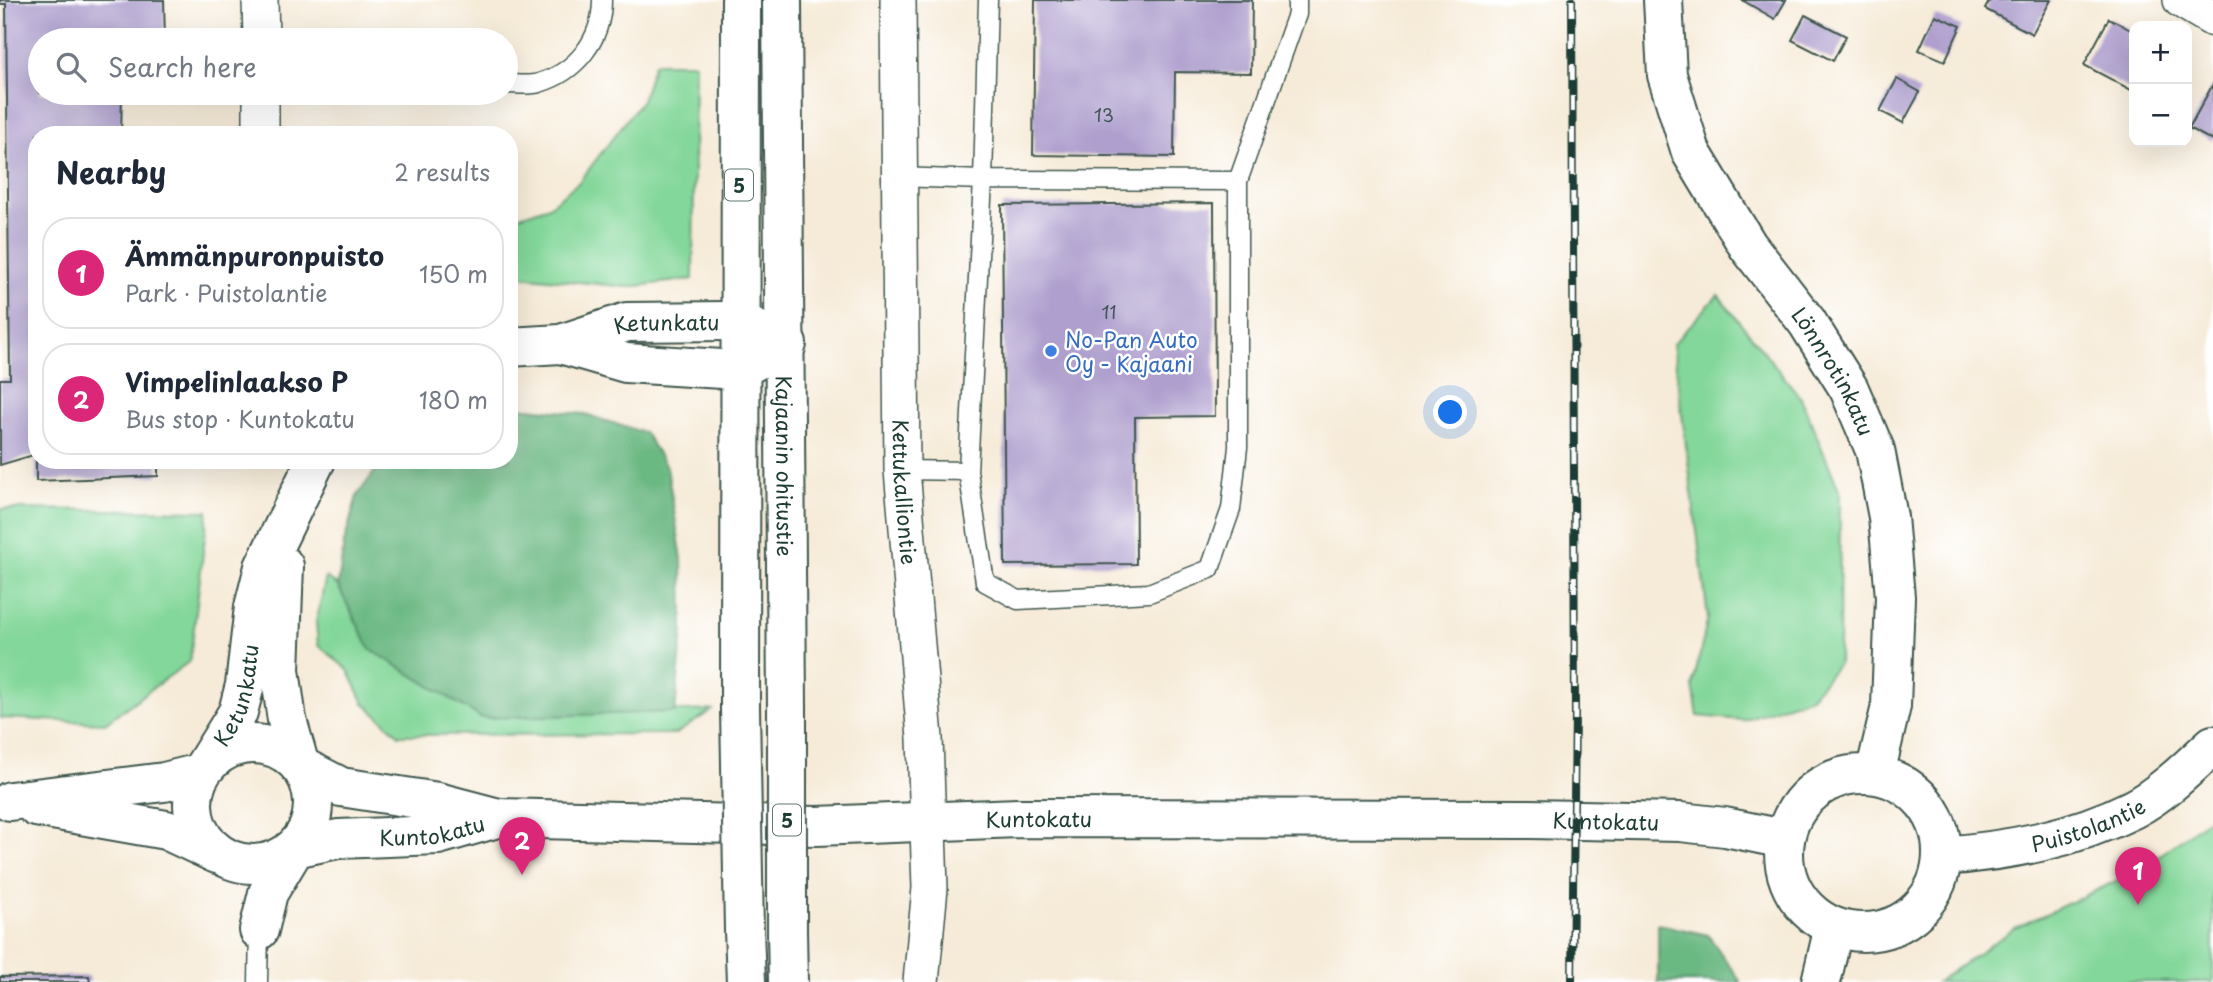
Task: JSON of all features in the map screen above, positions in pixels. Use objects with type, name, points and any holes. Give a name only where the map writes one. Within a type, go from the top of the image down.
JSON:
[{"type":"main road","name":"5","points":[[741,0],[738,370],[740,709],[746,982]]},
{"type":"main road","name":"Kajaanin ohitustie","points":[[782,0],[787,344],[788,956]]},
{"type":"main road","name":"Lönnrotinkatu","points":[[1663,0],[1667,75],[1691,152],[1748,246],[1807,322],[1849,389],[1875,450],[1888,517],[1895,597],[1891,706],[1875,774]]},
{"type":"main road","name":"Ketunkatu","points":[[518,346],[561,344],[627,322],[738,321],[787,344]]},
{"type":"main road","name":"Ketunkatu","points":[[561,344],[626,363],[738,370]]},
{"type":"main road","points":[[738,370],[787,344]]},
{"type":"main road","name":"Ketunkatu","points":[[200,773],[238,712],[261,580],[312,469]]},
{"type":"main road","name":"Ketunkatu","points":[[282,533],[284,571],[281,670],[287,720],[300,766]]},
{"type":"main road","points":[[259,930],[248,886],[214,851],[199,831],[192,806],[200,773],[213,758],[230,748],[248,743],[268,745],[286,753],[300,766],[341,786],[438,802],[497,818]]},
{"type":"main road","name":"Puistolantie","points":[[1942,856],[2004,851],[2060,837],[2135,808],[2187,769],[2213,745]]},
{"type":"main road","points":[[259,930],[268,893],[306,834],[312,817],[313,799],[300,766]]},
{"type":"main road","points":[[5,801],[164,782],[200,773]]},
{"type":"main road","points":[[1850,774],[1875,774],[1897,781],[1916,794],[1931,811],[1939,833],[1942,856],[1937,880],[1925,902],[1907,919],[1884,929],[1859,932],[1834,927],[1811,913],[1793,892],[1784,866],[1784,839],[1792,816],[1807,796],[1827,782],[1850,774]]},
{"type":"main road","points":[[5,801],[166,830],[229,860],[264,864],[281,858],[295,848]]},
{"type":"main road","name":"Kuntokatu","points":[[295,848],[338,839],[438,835],[497,818],[817,826],[928,819],[1666,822],[1725,827],[1784,839]]},
{"type":"main road","points":[[1822,982],[1834,927]]},
{"type":"street","points":[[260,0],[261,28]]},
{"type":"street","name":"Kettukalliontie","points":[[898,0],[902,470],[925,737],[930,888],[921,982]]},
{"type":"street","points":[[2181,0],[2213,19]]},
{"type":"street","points":[[261,105],[261,126]]},
{"type":"lane","points":[[518,84],[537,84],[568,71],[590,48],[602,0]]},
{"type":"lane","points":[[988,0],[983,180],[968,471],[985,582],[1018,600],[1149,593],[1210,569],[1231,509],[1238,447],[1238,181],[1297,14],[1297,0]]},
{"type":"lane","points":[[898,177],[1238,181]]},
{"type":"lane","points":[[902,470],[968,471]]},
{"type":"lane","points":[[258,982],[259,930]]},
{"type":"green space","points":[[654,63],[695,63],[693,279],[628,287],[518,276],[518,216],[549,206],[579,182],[642,100]]},
{"type":"green space","points":[[1718,295],[1801,398],[1840,492],[1839,663],[1811,697],[1743,720],[1698,716],[1693,686],[1708,617],[1673,344]]},
{"type":"green space","points":[[518,407],[584,414],[645,433],[667,468],[682,559],[683,629],[675,712],[482,718],[370,649],[338,586],[344,543],[357,496],[376,469],[518,469]]},
{"type":"green space","points":[[0,509],[208,511],[190,661],[105,723],[0,718]]},
{"type":"green space","points":[[326,577],[338,586],[370,649],[482,718],[712,710],[676,734],[399,735],[364,703],[348,670],[318,645],[316,622]]},
{"type":"green space","points":[[2213,815],[2213,982],[1937,982],[2015,928],[2112,883],[2163,853]]},
{"type":"green space","points":[[1658,924],[1708,935],[1741,982],[1658,982]]},
{"type":"building","points":[[0,0],[164,0],[165,28],[28,28],[28,105],[122,105],[121,126],[28,126],[28,457],[0,465],[0,379],[10,379],[6,4],[0,4]]},
{"type":"building","points":[[1035,0],[1252,0],[1251,73],[1175,72],[1174,157],[1033,155]]},
{"type":"building","points":[[1742,0],[1786,0],[1775,19]]},
{"type":"building","points":[[1990,0],[2051,0],[2032,34],[1985,9]]},
{"type":"building","points":[[1805,15],[1846,36],[1833,61],[1792,40]]},
{"type":"building","points":[[1935,15],[1961,26],[1945,61],[1919,50]]},
{"type":"building","points":[[2109,18],[2129,29],[2129,89],[2084,65]]},
{"type":"building","points":[[1897,79],[1920,92],[1903,123],[1880,111]]},
{"type":"building","points":[[2213,84],[2213,141],[2192,130],[2192,122]]},
{"type":"building","points":[[1214,203],[1215,416],[1135,417],[1136,564],[1005,565],[1002,205]]},
{"type":"building","points":[[36,469],[158,469],[158,476],[36,481]]},
{"type":"building","points":[[89,976],[90,982],[0,982],[0,977]]},
{"type":"railway","points":[[1572,0],[1575,711],[1572,982]]},
{"type":"place","name":"No-Pan Auto Oy - Kajaani","points":[[1051,351]]},
{"type":"place","name":"Vimpelinlaakso P","points":[[522,875]]},
{"type":"place","name":"Ämmänpuronpuisto","points":[[2138,905]]}]
